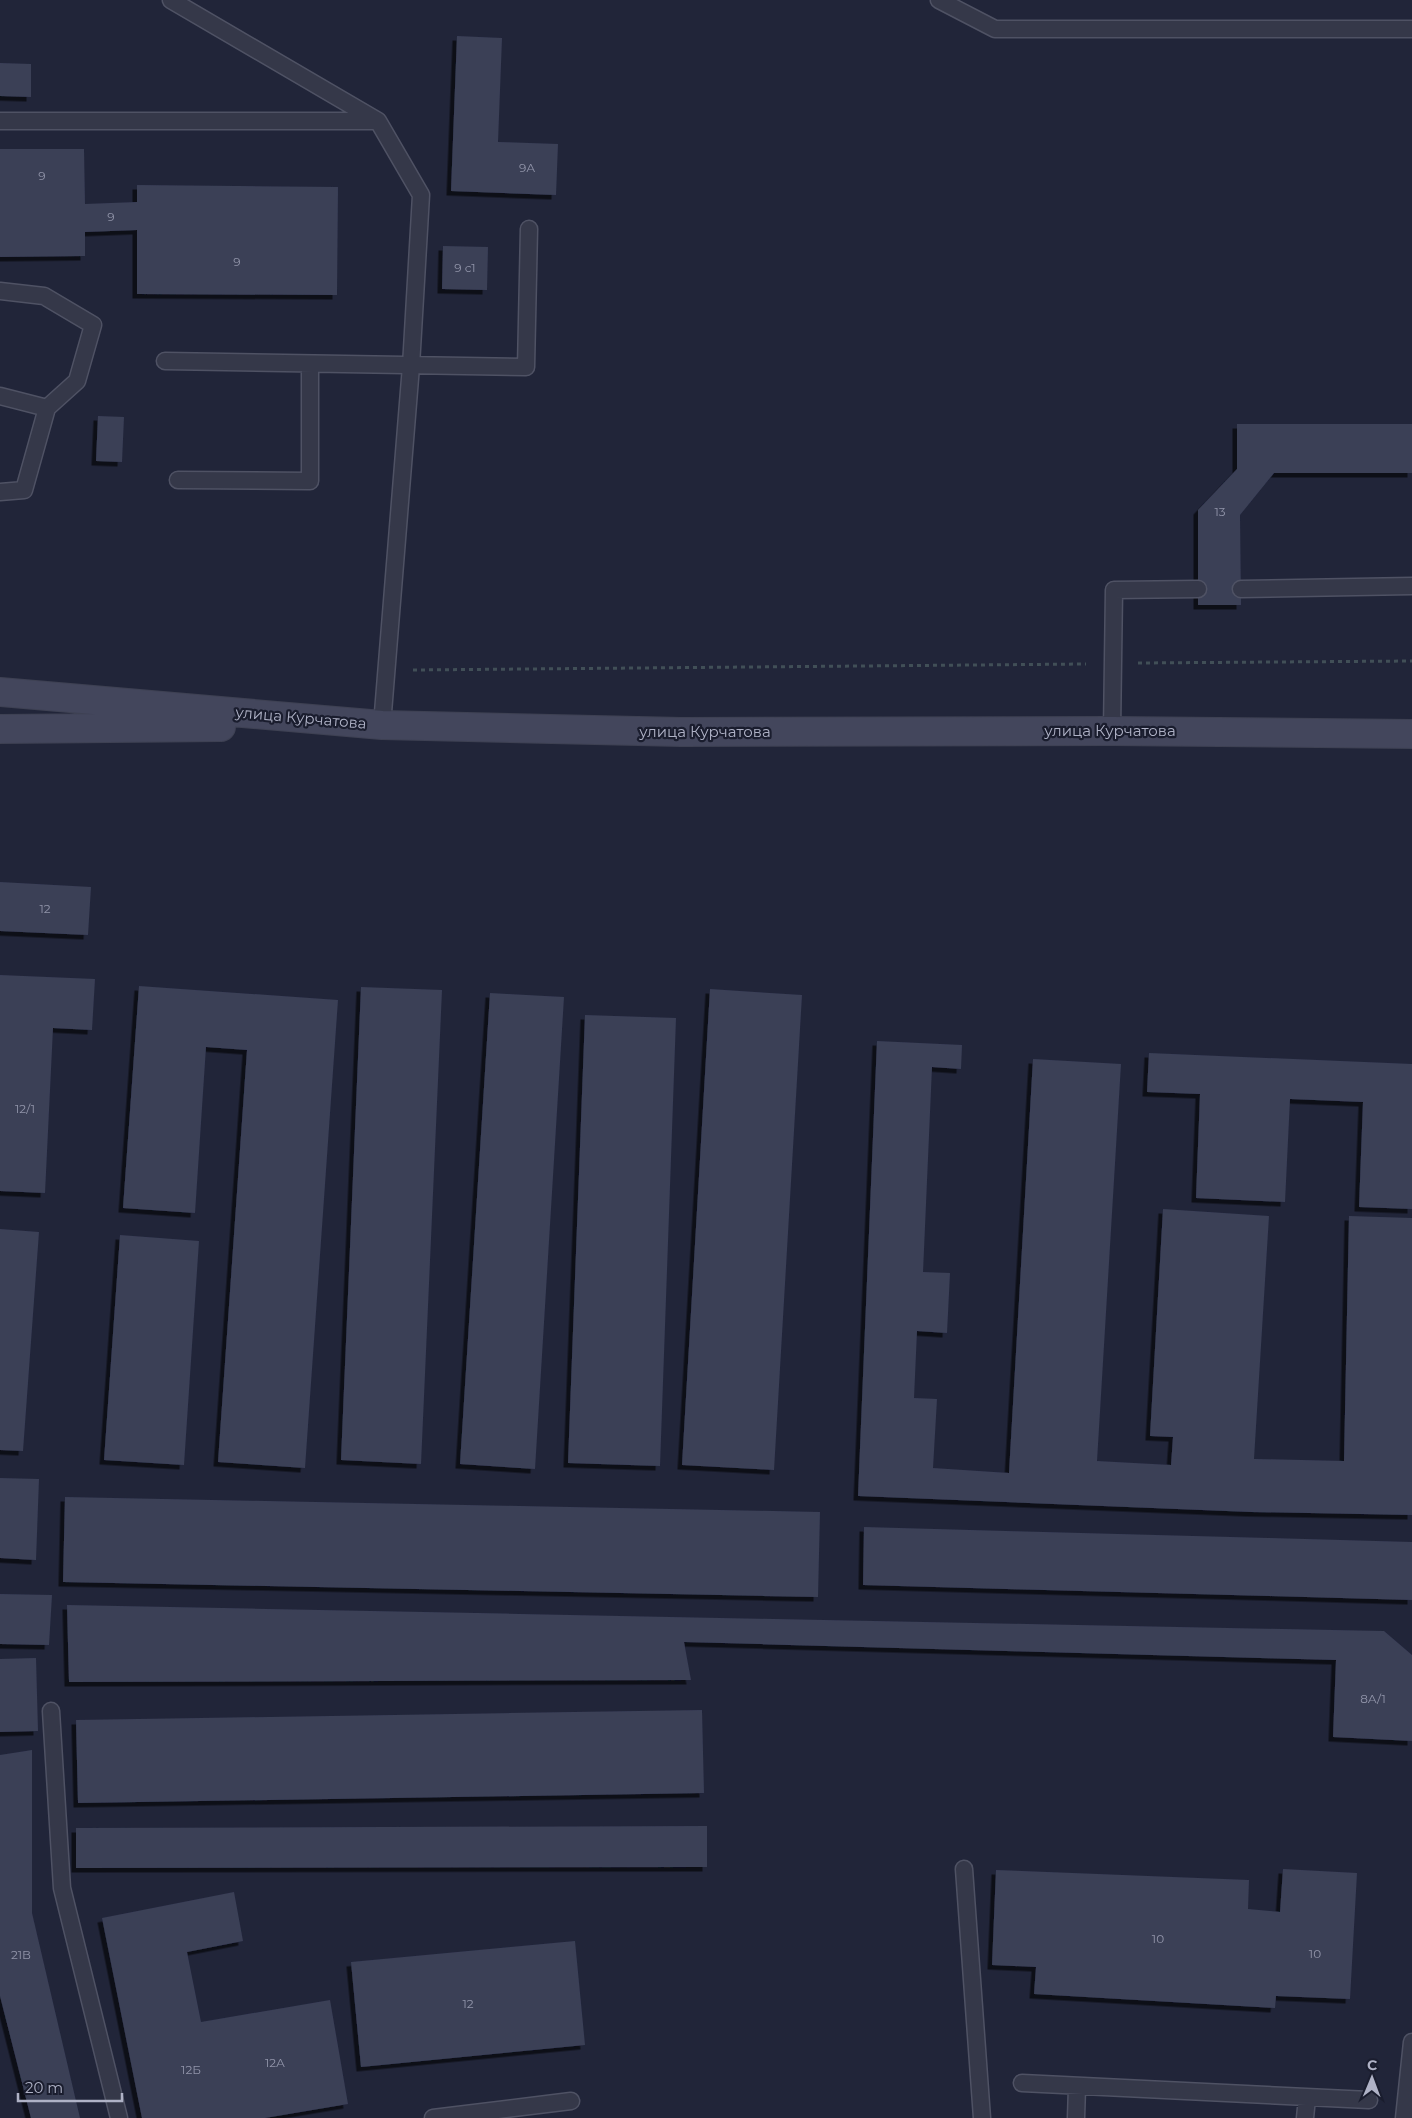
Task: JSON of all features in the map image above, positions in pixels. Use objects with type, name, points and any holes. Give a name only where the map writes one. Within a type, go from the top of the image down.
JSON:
[{"type":"main road","name":"улица Курчатова","points":[[0,692],[382,725],[681,732],[1112,731],[1412,734]]},
{"type":"main road","points":[[0,729],[382,725]]},
{"type":"lane","points":[[171,0],[378,121],[421,196],[411,366],[382,725]]},
{"type":"lane","points":[[939,0],[995,29],[1412,29]]},
{"type":"lane","points":[[0,122],[378,121]]},
{"type":"lane","points":[[165,361],[526,367],[529,229]]},
{"type":"lane","points":[[0,291],[44,296],[94,325],[77,381],[47,408],[24,490],[0,492]]},
{"type":"lane","points":[[178,480],[310,481],[310,364]]},
{"type":"lane","points":[[0,396],[47,408]]},
{"type":"lane","points":[[1241,589],[1412,586]]},
{"type":"lane","points":[[1112,731],[1114,590],[1198,589]]},
{"type":"lane","points":[[52,1711],[62,1888],[119,2118]]},
{"type":"lane","points":[[964,1869],[982,2118]]},
{"type":"lane","points":[[1404,2118],[1412,2042]]},
{"type":"lane","points":[[1022,2083],[1370,2100]]},
{"type":"lane","points":[[1076,2118],[1077,2087]]},
{"type":"lane","points":[[1305,2118],[1306,2098]]},
{"type":"lane","points":[[433,2118],[571,2101]]},
{"type":"path","points":[[387,670],[1412,661]]},
{"type":"building","points":[[457,36],[502,38],[498,142],[558,144],[556,195],[451,191]]},
{"type":"building","points":[[0,63],[31,64],[31,97],[0,96]]},
{"type":"building","points":[[0,149],[84,149],[85,204],[137,202],[137,185],[338,187],[337,295],[137,294],[137,230],[85,232],[85,256],[0,257]]},
{"type":"building","points":[[443,246],[488,247],[487,290],[442,289]]},
{"type":"building","points":[[98,416],[124,417],[122,462],[96,461]]},
{"type":"building","points":[[1237,424],[1412,424],[1412,473],[1274,473],[1240,515],[1241,605],[1198,605],[1198,510],[1237,469]]},
{"type":"building","points":[[0,882],[91,887],[88,935],[0,931]]},
{"type":"building","points":[[0,975],[95,979],[92,1030],[53,1028],[45,1193],[0,1191]]},
{"type":"building","points":[[139,986],[338,1000],[305,1468],[218,1462],[247,1050],[206,1047],[195,1213],[123,1208]]},
{"type":"building","points":[[361,987],[442,990],[421,1464],[341,1460]]},
{"type":"building","points":[[710,989],[802,995],[774,1470],[682,1465]]},
{"type":"building","points":[[490,993],[564,997],[535,1469],[460,1464]]},
{"type":"building","points":[[585,1015],[676,1018],[660,1466],[568,1463]]},
{"type":"building","points":[[877,1041],[962,1045],[961,1069],[932,1067],[923,1272],[950,1273],[947,1333],[917,1331],[914,1398],[937,1399],[933,1468],[1009,1473],[1033,1059],[1121,1064],[1097,1461],[1171,1465],[1173,1437],[1150,1436],[1163,1209],[1269,1216],[1254,1459],[1344,1461],[1349,1216],[1412,1218],[1412,1515],[1251,1512],[858,1496]]},
{"type":"building","points":[[1149,1053],[1412,1064],[1412,1209],[1359,1207],[1363,1102],[1290,1099],[1285,1202],[1196,1198],[1200,1094],[1147,1092]]},
{"type":"building","points":[[0,1229],[39,1232],[23,1451],[0,1450]]},
{"type":"building","points":[[120,1235],[199,1241],[184,1465],[104,1460]]},
{"type":"building","points":[[0,1478],[39,1479],[36,1560],[0,1558]]},
{"type":"building","points":[[65,1497],[820,1512],[818,1597],[63,1582]]},
{"type":"building","points":[[864,1527],[1412,1542],[1412,1600],[863,1585]]},
{"type":"building","points":[[0,1594],[52,1595],[49,1645],[0,1644]]},
{"type":"building","points":[[67,1605],[1384,1631],[1412,1655],[1412,1741],[1333,1737],[1336,1660],[684,1642],[691,1680],[69,1682]]},
{"type":"building","points":[[36,1658],[38,1731],[0,1732],[0,1659]]},
{"type":"building","points":[[702,1710],[704,1793],[78,1803],[76,1720]]},
{"type":"building","points":[[32,1750],[32,1913],[80,2118],[31,2118],[0,1996],[0,1755]]},
{"type":"building","points":[[707,1826],[707,1867],[76,1868],[76,1828]]},
{"type":"building","points":[[1283,1869],[1357,1873],[1350,1999],[1276,1996],[1275,2008],[1034,1994],[1036,1967],[992,1965],[996,1870],[1249,1880],[1248,1909],[1280,1912]]},
{"type":"building","points":[[234,1892],[243,1941],[187,1952],[201,2022],[330,2000],[348,2104],[265,2118],[142,2118],[102,1918]]},
{"type":"building","points":[[575,1941],[585,2045],[361,2067],[351,1962]]}]
